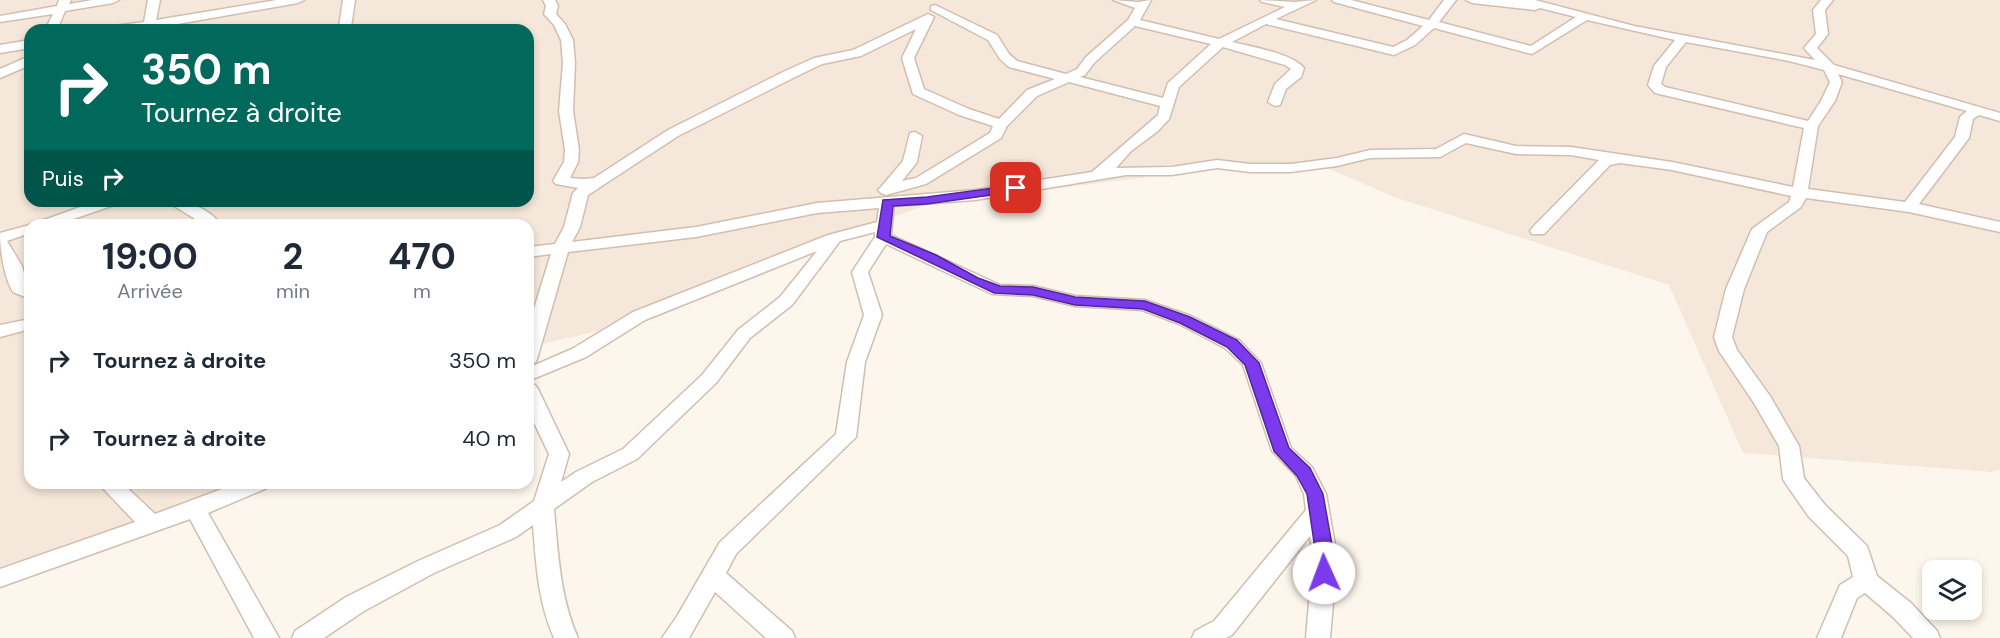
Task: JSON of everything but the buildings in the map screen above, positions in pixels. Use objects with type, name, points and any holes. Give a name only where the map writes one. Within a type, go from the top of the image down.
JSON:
[{"type":"street","points":[[0,18],[62,4],[113,0]]},
{"type":"street","points":[[144,24],[154,0]]},
{"type":"street","points":[[160,24],[298,0]]},
{"type":"street","points":[[345,24],[349,0]]},
{"type":"street","points":[[549,0],[552,6],[550,14],[560,24],[567,40],[569,63],[566,111],[571,156],[561,181],[583,184],[595,182]]},
{"type":"street","points":[[534,251],[696,232],[817,208],[861,204],[889,196],[921,181],[996,135],[1001,124],[1032,93],[1081,72],[1090,60],[1133,22],[1143,3],[1119,0]]},
{"type":"street","points":[[1268,0],[1296,6]]},
{"type":"street","points":[[1097,175],[1153,128],[1164,116],[1166,103],[1173,86],[1220,44],[1310,0]]},
{"type":"street","points":[[1338,0],[1532,50],[1552,40],[1585,17]]},
{"type":"street","points":[[1265,20],[1394,51],[1403,49],[1433,23],[1450,0]]},
{"type":"street","points":[[1472,0],[1552,9]]},
{"type":"street","points":[[1522,0],[1585,17],[1683,38],[1790,57],[2000,117]]},
{"type":"street","points":[[1827,0],[1819,10],[1822,34],[1810,48],[1829,67],[1836,82],[1828,101],[1811,126],[1800,193],[1796,204],[1760,228],[1735,289],[1723,337],[1728,351],[1763,401],[1789,446],[1794,478],[1817,511],[1859,552],[1866,581],[1902,610],[1928,638]]},
{"type":"street","points":[[54,24],[62,4]]},
{"type":"street","points":[[1001,124],[964,112],[918,91],[908,58],[926,21],[940,4],[993,38],[1004,56],[1013,64],[1166,103]]},
{"type":"street","points":[[534,338],[561,248],[572,227],[581,193],[673,133],[745,97],[818,61],[856,53],[926,21]]},
{"type":"street","points":[[1133,22],[1254,51],[1289,62],[1298,68],[1296,74],[1280,87],[1275,102]]},
{"type":"street","points":[[1683,38],[1660,66],[1654,85],[1660,90],[1811,126]]},
{"type":"street","points":[[0,49],[24,45]]},
{"type":"street","points":[[0,74],[24,63]]},
{"type":"street","points":[[1908,207],[1962,138],[1967,117],[1978,110]]},
{"type":"street","points":[[674,638],[686,625],[728,548],[846,437],[856,362],[873,315],[860,272],[884,231],[889,196],[910,162],[915,136]]},
{"type":"street","points":[[889,196],[975,195],[1125,171],[1172,171],[1216,164],[1250,168],[1314,166],[1370,154],[1440,153],[1464,138],[1516,150],[1571,151],[1622,158],[1800,193],[1908,207],[2000,227]]},
{"type":"street","points":[[1538,231],[1605,162],[1622,158]]},
{"type":"street","points":[[58,219],[94,207]]},
{"type":"street","points":[[185,207],[207,219]]},
{"type":"street","points":[[24,230],[0,240],[14,266],[19,288],[24,291]]},
{"type":"street","points":[[534,372],[579,353],[639,316],[834,238],[884,231],[973,280],[998,290],[1033,291],[1075,301],[1145,305],[1185,320],[1232,344],[1252,363],[1282,451],[1304,472],[1315,494],[1325,556],[1322,614],[1318,638]]},
{"type":"street","points":[[304,638],[355,604],[426,567],[508,531],[584,477],[630,454],[709,378],[744,334],[786,300],[814,267],[834,238]]},
{"type":"street","points":[[0,331],[24,325]]},
{"type":"street","points":[[534,402],[559,454],[543,507],[549,578],[558,620],[566,638]]},
{"type":"street","points":[[115,489],[150,523]]},
{"type":"street","points":[[0,578],[150,523],[195,509],[244,489]]},
{"type":"street","points":[[195,509],[267,638]]},
{"type":"street","points":[[1204,638],[1223,628],[1318,511]]},
{"type":"street","points":[[713,576],[783,638]]},
{"type":"street","points":[[1829,638],[1848,591],[1866,581]]},
{"type":"shaded area","points":[[0,0],[2000,0],[2000,469],[1992,472],[1743,453],[1669,285],[1397,198],[1329,169],[1226,166],[929,204],[799,251],[599,331],[534,346],[534,219],[24,219],[24,489],[224,489],[0,582]]},
{"type":"route","points":[[1016,188],[927,201],[887,203],[883,237],[998,290],[1033,291],[1075,301],[1145,305],[1185,320],[1232,344],[1252,363],[1282,451],[1304,472],[1315,494],[1325,556],[1324,573]]}]
